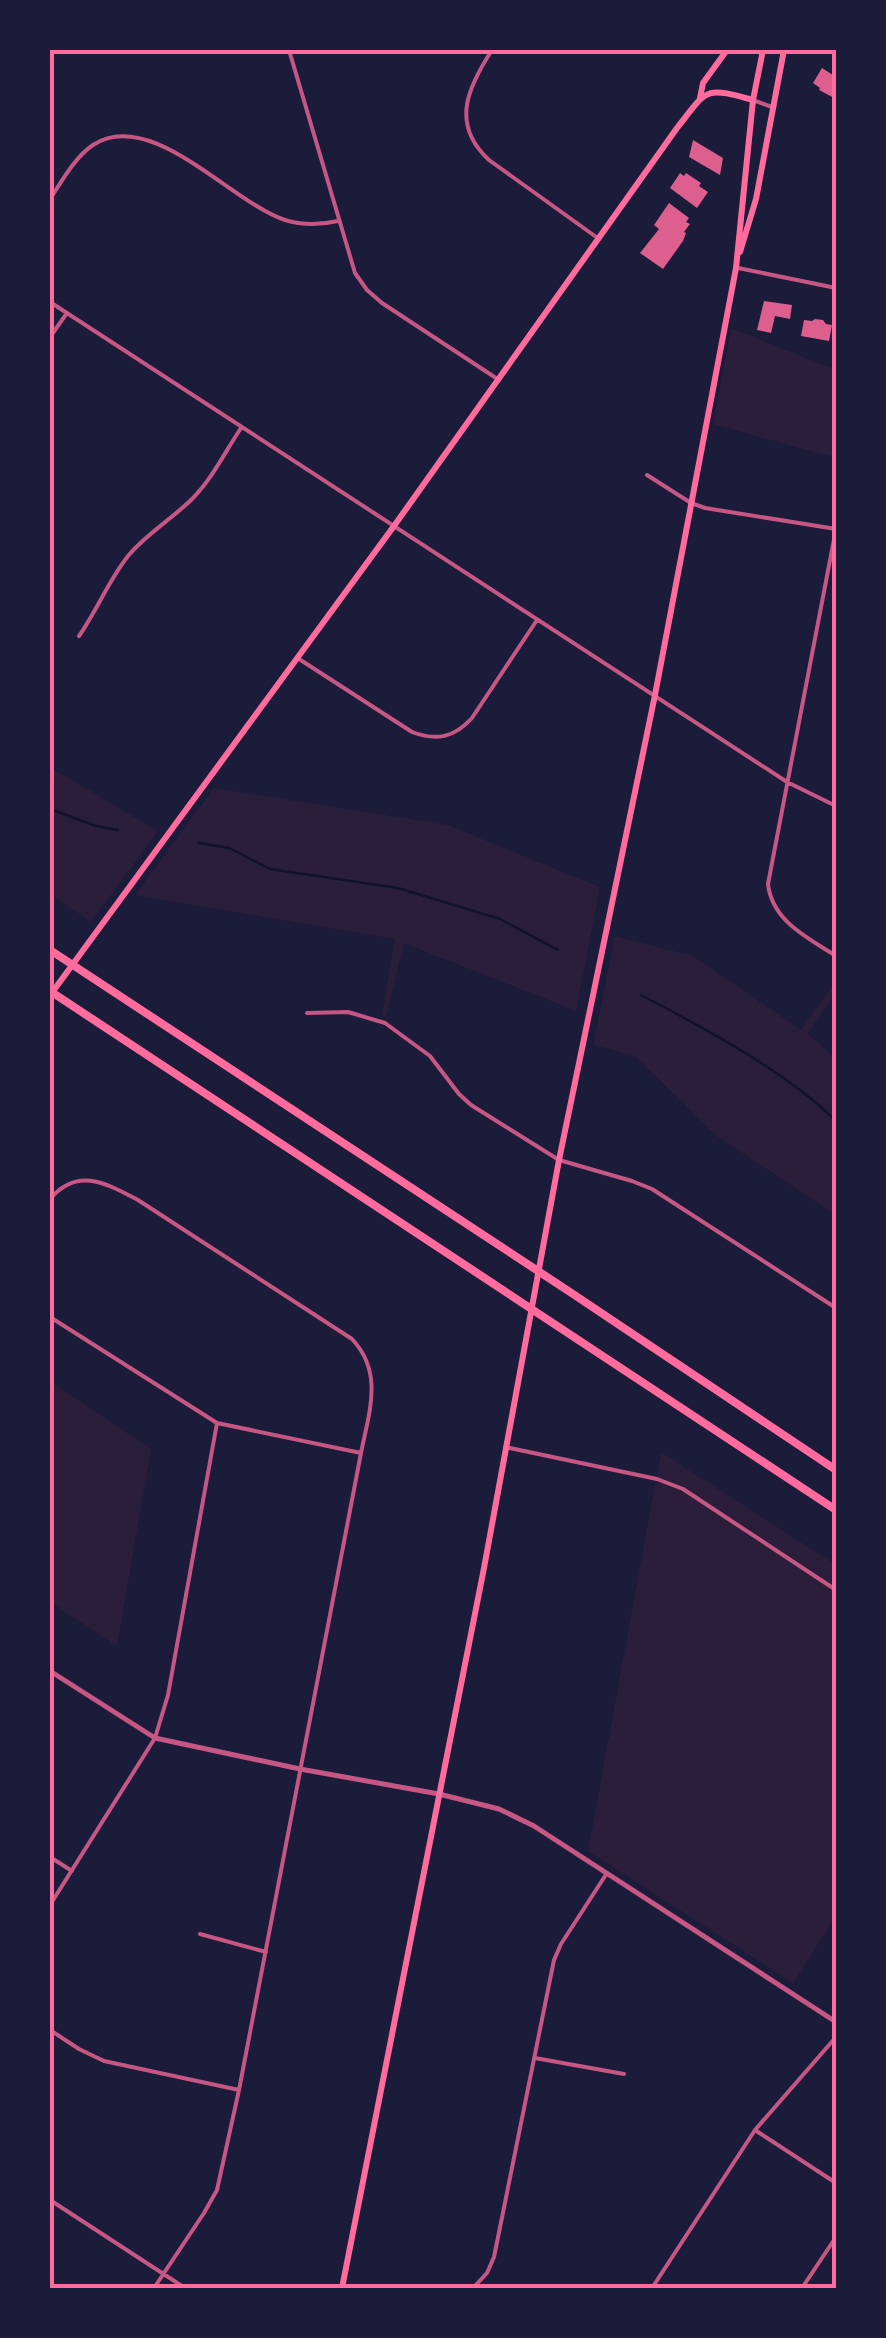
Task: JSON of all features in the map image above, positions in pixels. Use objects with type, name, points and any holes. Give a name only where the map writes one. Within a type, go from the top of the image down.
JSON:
[{"type":"highway","points":[[50,950],[836,1470]]},
{"type":"highway","points":[[50,993],[836,1510]]},
{"type":"main road","points":[[700,98],[703,83],[727,50]]},
{"type":"main road","points":[[344,2288],[559,1160],[736,268],[753,100],[763,50]]},
{"type":"main road","points":[[736,268],[756,199],[784,50]]},
{"type":"main road","points":[[50,993],[394,526],[700,98],[718,91],[753,100]]},
{"type":"street","points":[[289,50],[355,274],[366,290],[499,380]]},
{"type":"street","points":[[492,50],[468,95],[466,118],[474,143],[489,160],[599,240]]},
{"type":"street","points":[[753,100],[772,107]]},
{"type":"street","points":[[50,199],[80,156],[94,144],[110,138],[134,137],[158,144],[284,220],[314,226],[338,221]]},
{"type":"street","points":[[736,268],[836,288]]},
{"type":"street","points":[[50,302],[788,782],[836,806]]},
{"type":"street","points":[[50,338],[67,313]]},
{"type":"street","points":[[79,636],[131,552],[192,499],[242,426]]},
{"type":"street","points":[[647,475],[692,502],[726,513],[836,529],[768,884],[775,907],[793,928],[836,956]]},
{"type":"street","points":[[297,658],[412,732],[440,738],[459,730],[472,718],[537,620]]},
{"type":"street","points":[[307,1013],[348,1012],[385,1024],[430,1056],[472,1105],[559,1160],[652,1189],[836,1308]]},
{"type":"street","points":[[50,1200],[61,1188],[86,1179],[104,1182],[138,1200],[334,1326],[359,1346],[372,1373],[361,1453],[217,2190],[154,2288]]},
{"type":"street","points":[[50,1318],[217,1424],[361,1453]]},
{"type":"street","points":[[50,1905],[155,1738],[168,1694],[217,1424]]},
{"type":"street","points":[[505,1447],[683,1488],[836,1590]]},
{"type":"street","points":[[50,1671],[155,1738],[439,1794],[506,1812],[534,1826],[836,2022]]},
{"type":"street","points":[[50,1857],[72,1872]]},
{"type":"street","points":[[473,2288],[487,2273],[494,2257],[554,1960],[607,1873]]},
{"type":"street","points":[[200,1934],[266,1952]]},
{"type":"street","points":[[50,2030],[104,2061],[239,2090]]},
{"type":"street","points":[[652,2288],[756,2130],[836,2037]]},
{"type":"street","points":[[535,2058],[624,2074]]},
{"type":"street","points":[[756,2130],[836,2183]]},
{"type":"street","points":[[50,2200],[186,2288]]},
{"type":"street","points":[[802,2288],[836,2237]]},
{"type":"shaded area","points":[[731,328],[836,370],[836,458],[713,424]]},
{"type":"shaded area","points":[[50,767],[158,831],[91,922],[50,894]]},
{"type":"shaded area","points":[[214,788],[448,825],[600,887],[576,1011],[404,943],[386,1017],[382,1015],[395,939],[135,895]]},
{"type":"shaded area","points":[[615,936],[693,956],[801,1030],[836,981],[836,993],[807,1034],[836,1062],[836,1215],[718,1137],[635,1056],[593,1045]]},
{"type":"shaded area","points":[[50,1381],[151,1449],[117,1646],[50,1602]]},
{"type":"shaded area","points":[[661,1452],[836,1565],[836,1916],[793,1983],[588,1851]]},
{"type":"building","points":[[822,68],[836,77],[836,99],[813,83]]},
{"type":"building","points":[[693,140],[723,158],[720,175],[689,157]]},
{"type":"building","points":[[680,173],[701,183],[699,186],[708,192],[697,208],[670,188]]},
{"type":"building","points":[[669,203],[689,218],[686,222],[690,224],[663,269],[640,253],[659,229],[654,225]]},
{"type":"building","points":[[764,301],[792,305],[790,319],[775,316],[771,333],[757,330]]},
{"type":"building","points":[[804,320],[832,325],[829,341],[801,336]]},
{"type":"waterway","points":[[50,809],[118,830]]},
{"type":"waterway","points":[[199,843],[229,848],[270,869],[398,888],[500,919],[558,950]]},
{"type":"waterway","points":[[641,995],[768,1068],[836,1121]]}]
